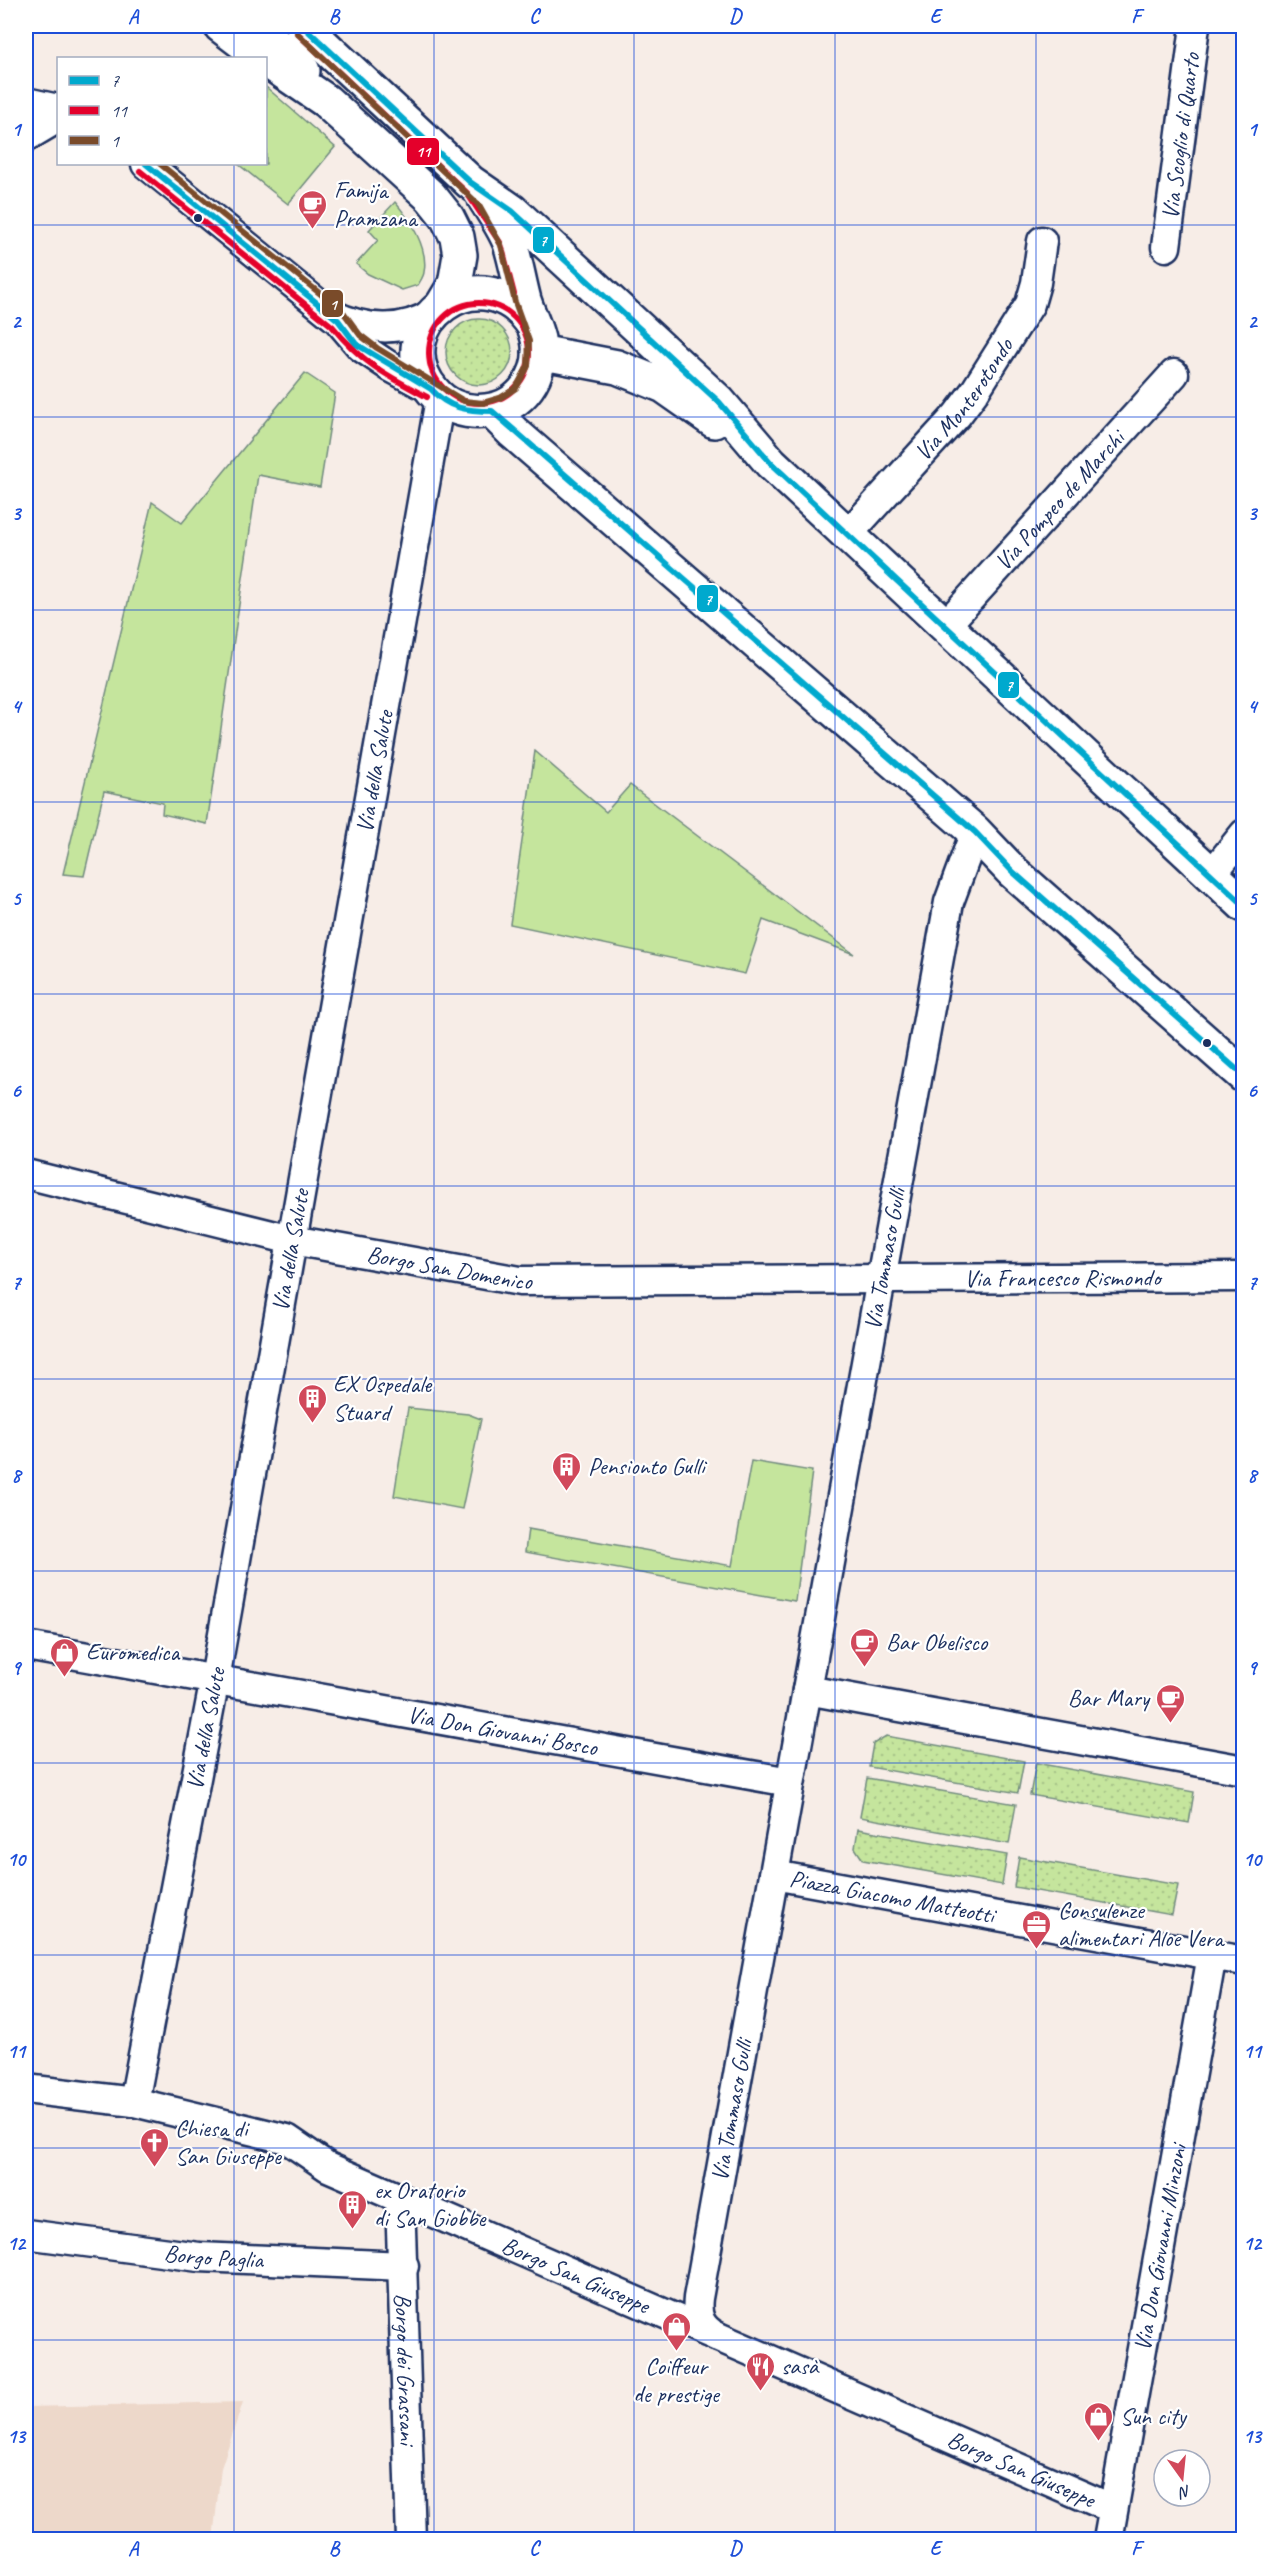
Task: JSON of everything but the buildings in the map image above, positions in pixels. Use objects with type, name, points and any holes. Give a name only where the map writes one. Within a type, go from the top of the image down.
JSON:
[{"type":"main road","points":[[221,26],[261,57]]},
{"type":"main road","points":[[258,26],[290,56],[333,107],[431,197],[453,227],[459,246],[458,276],[420,337],[420,364],[435,394],[465,411],[492,411],[505,407],[526,389],[534,378],[536,339],[509,242],[485,199],[470,182],[303,26]]},
{"type":"main road","points":[[267,61],[333,107]]},
{"type":"main road","points":[[470,182],[518,216],[718,402],[771,463],[1244,905]]},
{"type":"main road","points":[[438,308],[467,293],[494,294],[517,306],[536,339],[664,386],[771,463]]},
{"type":"main road","points":[[492,411],[687,585],[975,832],[1012,871],[1244,1076]]},
{"type":"street","name":"Via Scoglio di Quarto","points":[[1166,247],[1195,26]]},
{"type":"street","points":[[26,102],[57,109]]},
{"type":"street","points":[[26,137],[57,119]]},
{"type":"street","points":[[147,165],[329,313],[361,348],[435,394]]},
{"type":"street","name":"Via Monterotondo","points":[[848,534],[957,415],[975,391],[1030,304],[1036,283],[1042,241]]},
{"type":"street","points":[[329,313],[382,328],[415,324],[438,308]]},
{"type":"street","name":"Via Pompeo de Marchi","points":[[945,626],[1174,374]]},
{"type":"street","name":"Via della Salute","points":[[134,2102],[215,1679],[292,1240],[435,394]]},
{"type":"street","name":"Via Tommaso Gulli","points":[[807,1690],[950,903],[975,832]]},
{"type":"street","points":[[1211,875],[1244,834]]},
{"type":"street","name":"Borgo San Domenico","points":[[26,1174],[292,1240],[520,1281],[881,1278]]},
{"type":"street","name":"Via Francesco Rismondo","points":[[881,1278],[1244,1277]]},
{"type":"street","name":"Via Don Giovanni Bosco","points":[[26,1647],[790,1782]]},
{"type":"street","points":[[807,1690],[1244,1770]]},
{"type":"street","name":"Piazza Giacomo Matteotti","points":[[807,1690],[774,1875],[1244,1961]]},
{"type":"street","name":"Via Tommaso Gulli","points":[[719,2338],[700,2322],[697,2306],[774,1875]]},
{"type":"street","name":"Via Don Giovanni Minzoni","points":[[1108,2540],[1212,1955]]},
{"type":"street","name":"Borgo San Giuseppe","points":[[26,2089],[134,2102],[287,2139],[328,2167],[1113,2509]]},
{"type":"street","name":"Borgo dei Grassani","points":[[400,2199],[404,2266],[411,2540]]},
{"type":"street","name":"Borgo Paglia","points":[[26,2234],[199,2257],[404,2266]]},
{"type":"shaded area","points":[[243,2402],[221,2468],[213,2539],[26,2539],[26,2407]]},
{"type":"green space","points":[[267,88],[335,147],[288,204],[239,165],[267,165]]},
{"type":"green space","points":[[395,202],[417,234],[425,263],[418,285],[402,290],[368,274],[356,264],[378,240],[369,230]]},
{"type":"green space","points":[[473,319],[485,319],[497,324],[507,334],[512,352],[510,365],[497,380],[485,385],[473,385],[461,380],[451,370],[446,358],[446,346],[451,334],[461,324]]},
{"type":"green space","points":[[305,373],[335,393],[320,487],[258,475],[207,824],[162,814],[163,803],[104,791],[84,876],[63,874],[152,502],[182,523]]},
{"type":"green space","points":[[535,751],[606,812],[630,785],[854,954],[763,920],[745,974],[510,924]]},
{"type":"green space","points":[[408,1408],[468,1414],[481,1419],[462,1509],[394,1496]]},
{"type":"green space","points":[[751,1461],[812,1471],[795,1601],[525,1552],[528,1529],[732,1566]]},
{"type":"green space","points":[[886,1736],[1024,1761],[1018,1793],[869,1767],[873,1744]]},
{"type":"green space","points":[[1036,1763],[1194,1792],[1189,1823],[1030,1795]]},
{"type":"green space","points":[[867,1778],[1016,1804],[1009,1844],[860,1817]]},
{"type":"green space","points":[[858,1829],[1007,1855],[1002,1885],[863,1860],[855,1848]]},
{"type":"green space","points":[[1019,1857],[1178,1885],[1172,1915],[1014,1887]]},
{"type":"transit line","name":"7","points":[[303,26],[470,182],[512,211],[719,402],[771,463],[1244,905]]},
{"type":"transit line","name":"11","points":[[297,33],[467,193],[501,244],[514,294]]},
{"type":"transit line","name":"1","points":[[161,165],[344,313],[360,335],[377,348],[464,401],[483,403],[500,398],[516,388],[528,366],[529,341],[515,302],[501,245],[478,204],[297,33]]},
{"type":"transit line","name":"7","points":[[147,165],[338,320],[356,344],[431,389],[452,405],[466,409],[492,411],[975,832],[1012,871],[1244,1076]]},
{"type":"transit line","name":"11","points":[[140,171],[332,326],[364,359],[387,375],[427,397]]},
{"type":"transit line","name":"11","points":[[479,303],[507,311],[521,325],[529,353],[521,381],[507,395],[479,403],[451,395],[437,381],[429,353],[437,325],[451,311],[479,303]]},
{"type":"place","name":"Famija Pramzana","points":[[313,230]]},
{"type":"place","name":"EX Ospedale Stuard","points":[[312,1424]]},
{"type":"place","name":"Pensionto Gulli","points":[[567,1492]]},
{"type":"place","name":"Bar Obelisco","points":[[865,1668]]},
{"type":"place","name":"Euromedica","points":[[65,1678]]},
{"type":"place","name":"Bar Mary","points":[[1170,1724]]},
{"type":"place","name":"Consulenze alimentari Aloe Vera","points":[[1037,1950]]},
{"type":"place","name":"Chiesa di San Giuseppe","points":[[154,2168]]},
{"type":"place","name":"ex Oratorio di San Giobbe","points":[[353,2230]]},
{"type":"place","name":"Coiffeur de prestige","points":[[676,2352]]},
{"type":"place","name":"sasà","points":[[760,2392]]},
{"type":"place","name":"Sun city","points":[[1099,2442]]}]
